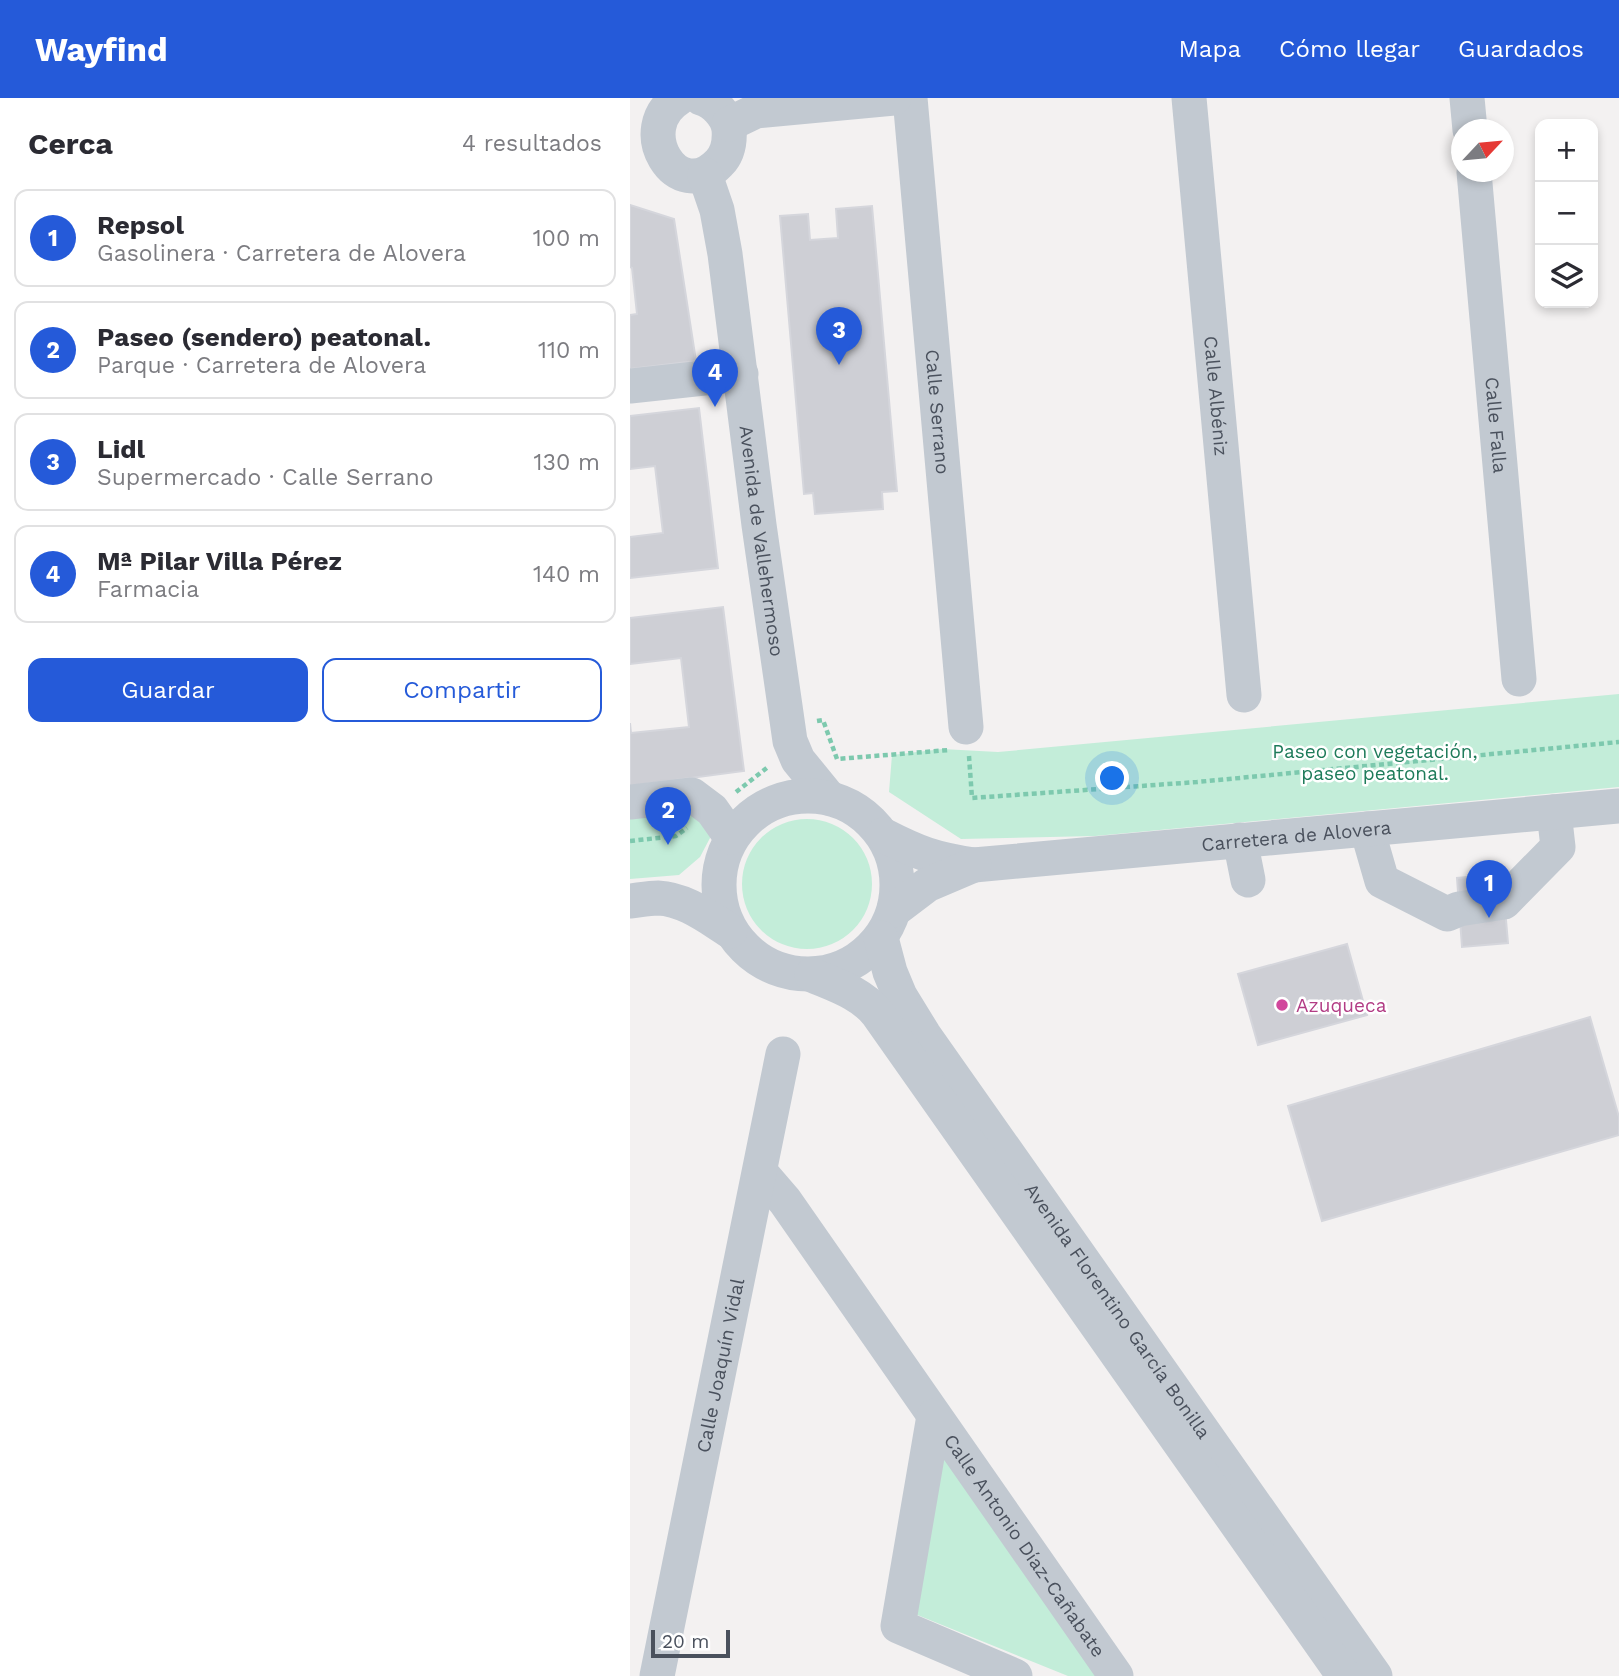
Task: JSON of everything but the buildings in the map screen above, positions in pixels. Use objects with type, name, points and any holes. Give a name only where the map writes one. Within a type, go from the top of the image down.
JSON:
[{"type":"street","points":[[654,115],[650,136],[653,149],[645,159],[675,173],[705,175],[723,159],[730,142],[729,124],[720,111],[708,100],[701,98]]},
{"type":"street","points":[[729,124],[756,111],[894,98]]},
{"type":"street","name":"Calle Serrano","points":[[910,98],[963,742]]},
{"type":"street","name":"Calle Albéniz","points":[[1189,98],[1244,695]]},
{"type":"street","points":[[1467,98],[1469,119]]},
{"type":"street","name":"Avenida de Vallehermoso","points":[[705,175],[718,210],[759,525],[802,731],[799,760],[829,797]]},
{"type":"street","name":"Calle Falla","points":[[1475,182],[1519,679]]},
{"type":"street","points":[[630,386],[741,374]]},
{"type":"street","name":"Avenida de Vallehermoso","points":[[733,838],[775,782],[802,731]]},
{"type":"street","points":[[630,802],[692,795],[712,810],[733,838]]},
{"type":"street","points":[[800,795],[829,797],[868,818],[883,835],[894,859],[898,884],[888,924],[862,957],[838,970],[812,975],[788,973],[765,964],[746,950],[730,931],[694,909],[644,900],[695,879],[733,838],[772,802],[800,795]]},
{"type":"street","name":"Carretera de Alovera","points":[[883,835],[929,857],[974,865],[1619,806]]},
{"type":"street","points":[[1367,829],[1382,881],[1447,914],[1504,902],[1558,847],[1553,812]]},
{"type":"street","points":[[730,931],[721,908],[718,884],[733,838]]},
{"type":"street","points":[[1240,840],[1248,880]]},
{"type":"street","name":"Carretera de Alovera","points":[[888,924],[927,885],[974,865]]},
{"type":"street","name":"Avenida Florentino García Bonilla","points":[[888,924],[890,972],[900,996],[924,1035],[1375,1676]]},
{"type":"street","name":"Avenida Florentino García Bonilla","points":[[812,975],[868,1002],[877,1013],[1344,1676]]},
{"type":"street","name":"Calle Joaquín Vidal","points":[[657,1676],[783,1054]]},
{"type":"street","name":"Calle Antonio Díaz-Cañabate","points":[[760,1172],[785,1201],[1116,1676]]},
{"type":"street","name":"Calle Antonio Díaz-Cañabate","points":[[934,1416],[898,1626],[1015,1676]]},
{"type":"path","points":[[802,731],[823,720],[837,759],[963,742],[972,798],[1196,782],[1619,742]]},
{"type":"green space","name":"Paseo con vegetación, paseo peatonal.","points":[[1619,694],[1619,787],[1095,836],[961,839],[889,792],[892,755],[942,749],[998,752]]},
{"type":"green space","points":[[704,803],[720,819],[700,857],[679,875],[630,879],[630,811]]},
{"type":"green space","points":[[807,819],[832,824],[853,838],[867,859],[872,884],[867,909],[853,930],[832,944],[807,949],[782,944],[761,930],[747,909],[742,884],[747,859],[761,838],[782,824]]},
{"type":"green space","points":[[941,1448],[1098,1676],[1068,1676],[915,1614]]},
{"type":"place","name":"Lidl","points":[[839,365]]},
{"type":"place","name":"Mª Pilar Villa Pérez","points":[[715,407]]},
{"type":"place","name":"Paseo (sendero) peatonal.","points":[[668,845]]},
{"type":"place","name":"Repsol","points":[[1489,918]]},
{"type":"place","name":"Azuqueca","points":[[1282,1005]]}]
